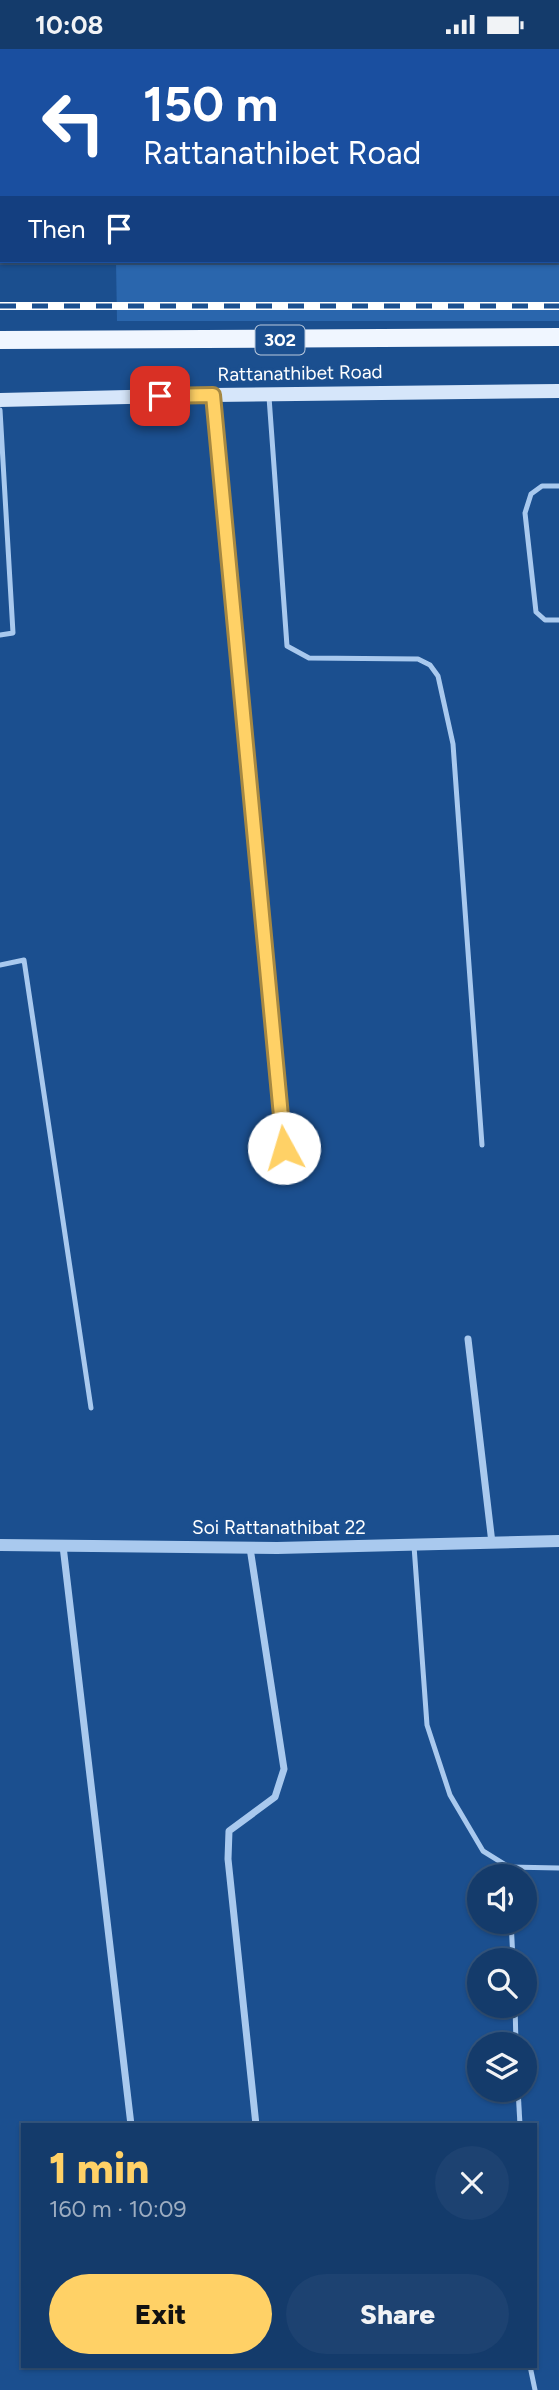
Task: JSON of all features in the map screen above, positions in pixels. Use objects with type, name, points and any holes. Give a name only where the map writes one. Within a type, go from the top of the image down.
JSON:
[{"type":"main road","name":"Rattanathibet Road","points":[[0,340],[559,337]]},
{"type":"main road","name":"Rattanathibet Road","points":[[0,400],[559,391]]},
{"type":"street","points":[[213,395],[284,1148]]},
{"type":"street","points":[[468,1339],[492,1543]]},
{"type":"street","name":"Soi Rattanathibat 22","points":[[0,1545],[250,1548],[559,1541]]},
{"type":"street","points":[[63,1546],[131,2123]]},
{"type":"street","points":[[250,1548],[284,1769],[275,1797],[229,1831],[228,1859],[257,2123]]},
{"type":"lane","points":[[269,394],[287,646],[309,658],[418,660],[430,665],[438,676],[453,744],[482,1145]]},
{"type":"lane","points":[[0,411],[13,633],[0,635]]},
{"type":"lane","points":[[559,486],[542,486],[531,494],[525,513],[536,612],[545,620],[559,620]]},
{"type":"lane","points":[[0,965],[24,960],[91,1408]]},
{"type":"lane","points":[[414,1545],[427,1725],[450,1795],[483,1851],[504,1864]]},
{"type":"lane","points":[[537,1868],[559,1868]]},
{"type":"lane","points":[[519,2102],[520,2123]]},
{"type":"lane","points":[[530,2368],[535,2390]]},
{"type":"building","points":[[116,263],[559,263],[559,321],[117,321]]},
{"type":"railway","points":[[0,306],[559,306]]},
{"type":"route","points":[[160,396],[213,395],[284,1148]]}]
